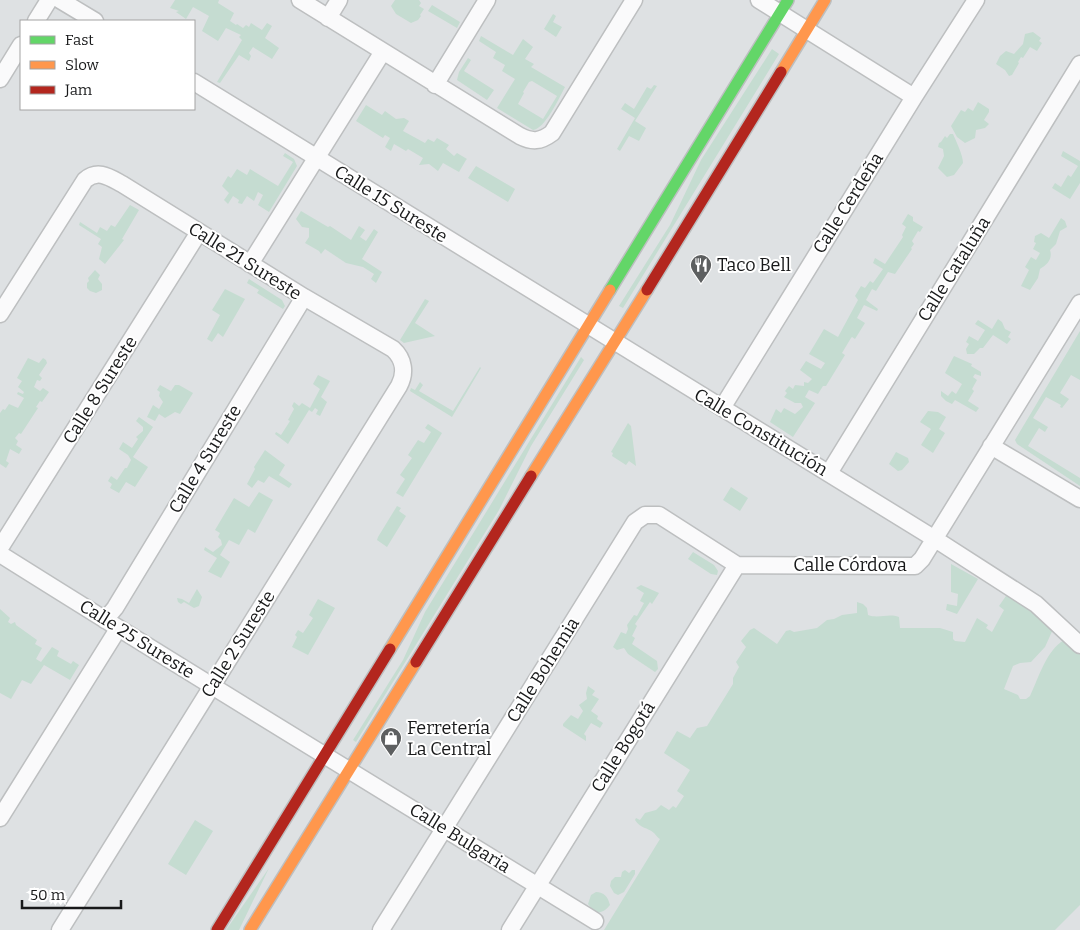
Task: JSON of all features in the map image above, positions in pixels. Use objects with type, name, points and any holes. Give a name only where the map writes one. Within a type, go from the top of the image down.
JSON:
[{"type":"main road","points":[[250,930],[825,0]]},
{"type":"main road","points":[[217,930],[784,6]]},
{"type":"street","points":[[37,20],[49,0]]},
{"type":"street","points":[[60,0],[93,20]]},
{"type":"street","points":[[300,0],[435,85],[528,140],[544,139],[552,134],[634,0]]},
{"type":"street","points":[[328,18],[339,0]]},
{"type":"street","points":[[435,85],[487,0]]},
{"type":"street","points":[[759,0],[784,6],[808,30],[914,96]]},
{"type":"street","name":"Calle Cerdeña","points":[[722,408],[914,96],[976,0]]},
{"type":"street","points":[[0,78],[20,46]]},
{"type":"street","points":[[250,264],[382,52]]},
{"type":"street","name":"Calle Cataluña","points":[[829,473],[1080,64]]},
{"type":"street","name":"Calle 15 Sureste","points":[[195,83],[588,324]]},
{"type":"street","name":"Calle 21 Sureste","points":[[0,314],[85,180],[96,174],[104,174],[392,349],[398,356]]},
{"type":"street","name":"Calle 8 Sureste","points":[[0,548],[199,232]]},
{"type":"street","name":"Calle 4 Sureste","points":[[0,818],[112,624],[115,608],[304,297]]},
{"type":"street","points":[[1080,303],[935,538],[1036,604],[1080,645]]},
{"type":"street","name":"Calle Constitución","points":[[588,324],[935,538]]},
{"type":"street","name":"Calle 2 Sureste","points":[[60,930],[399,386],[403,379],[404,371],[398,356]]},
{"type":"street","points":[[991,446],[1080,499]]},
{"type":"street","name":"Calle Bohemia","points":[[381,930],[635,522],[645,515],[659,516],[737,565]]},
{"type":"street","name":"Calle Córdova","points":[[737,565],[915,566],[922,559],[935,538]]},
{"type":"street","name":"Calle 25 Sureste","points":[[0,554],[324,755]]},
{"type":"street","name":"Calle Bogotá","points":[[510,930],[737,565]]},
{"type":"street","name":"Calle Bulgaria","points":[[324,755],[595,921]]},
{"type":"green space","points":[[175,0],[219,0],[218,3],[234,13],[230,21],[236,25],[243,28],[246,25],[249,27],[251,23],[262,30],[267,23],[272,26],[265,38],[279,48],[272,59],[253,47],[249,53],[251,56],[249,61],[239,55],[220,83],[217,82],[242,40],[239,37],[241,35],[226,28],[218,41],[202,31],[209,16],[193,7],[186,19],[176,12],[179,11],[170,8]]},
{"type":"green space","points":[[395,0],[419,0],[421,3],[419,6],[424,9],[421,16],[418,20],[411,23],[396,14],[391,6]]},
{"type":"green space","points":[[432,5],[460,22],[457,28],[428,11]]},
{"type":"green space","points":[[553,14],[556,16],[553,22],[562,27],[556,37],[544,29]]},
{"type":"green space","points":[[1033,32],[1041,38],[1039,41],[1042,43],[1037,51],[1030,47],[1023,58],[1021,57],[1012,75],[1009,76],[1005,70],[996,64],[1000,56],[1006,51],[1014,54],[1023,44],[1025,34]]},
{"type":"green space","points":[[481,36],[513,55],[523,39],[533,47],[525,59],[534,64],[531,67],[565,87],[547,119],[538,128],[533,130],[497,108],[515,79],[502,71],[505,65],[493,58],[496,52],[479,41]],"holes":[[[532,81],[557,96],[543,119],[518,104],[529,82]]]},
{"type":"green space","points":[[772,49],[779,54],[623,308],[619,306],[670,225],[701,160]]},
{"type":"green space","points":[[468,58],[471,60],[464,71],[494,90],[487,100],[457,80],[459,72]]},
{"type":"green space","points":[[654,85],[657,86],[635,121],[646,128],[639,141],[629,136],[620,151],[617,149],[635,118],[621,109],[625,103],[634,109],[647,87],[651,89]]},
{"type":"green space","points":[[978,102],[989,109],[984,120],[989,124],[985,128],[976,130],[975,138],[965,143],[957,137],[951,126],[961,110],[965,112],[968,108],[973,111]]},
{"type":"green space","points":[[366,105],[382,115],[385,111],[396,119],[404,118],[409,121],[403,131],[425,143],[428,139],[434,142],[437,138],[449,145],[446,149],[454,156],[457,153],[467,159],[459,172],[443,163],[438,171],[429,164],[419,165],[423,158],[408,149],[406,151],[394,144],[391,151],[385,147],[390,138],[385,135],[383,138],[356,121]]},
{"type":"green space","points":[[950,134],[953,134],[961,152],[963,163],[954,175],[947,177],[938,168],[944,156],[943,149],[938,147],[945,136],[947,138]]},
{"type":"green space","points":[[1063,151],[1080,161],[1080,183],[1070,199],[1052,188],[1055,183],[1061,187],[1068,175],[1071,177],[1078,166],[1061,156]]},
{"type":"green space","points":[[285,153],[294,159],[297,166],[269,212],[258,205],[263,195],[258,192],[254,201],[247,196],[242,204],[238,203],[239,200],[233,196],[228,204],[224,200],[229,193],[222,186],[228,176],[231,178],[237,169],[247,175],[250,169],[278,186],[293,162],[283,156]]},
{"type":"green space","points":[[476,166],[515,189],[508,202],[468,178]]},
{"type":"green space","points":[[130,205],[139,210],[122,239],[124,240],[105,264],[99,259],[102,247],[98,244],[101,239],[79,225],[80,222],[97,233],[100,227],[107,231],[111,225],[115,227]]},
{"type":"green space","points":[[301,211],[328,227],[330,226],[351,240],[359,226],[365,230],[360,237],[366,241],[374,229],[378,232],[362,259],[382,272],[376,283],[371,279],[374,274],[363,267],[346,263],[325,249],[321,254],[305,243],[309,237],[309,228],[302,227],[296,219]]},
{"type":"green space","points":[[908,214],[913,217],[913,221],[923,227],[912,241],[914,244],[912,249],[895,274],[888,272],[876,291],[872,289],[866,300],[878,309],[877,311],[864,305],[857,318],[865,323],[855,339],[851,338],[842,353],[845,355],[826,386],[823,386],[818,394],[809,390],[805,397],[815,403],[793,437],[770,422],[776,409],[781,413],[784,408],[795,414],[803,407],[801,403],[795,403],[784,397],[787,393],[785,391],[789,386],[793,389],[795,385],[804,386],[804,382],[808,383],[812,379],[800,370],[806,361],[821,369],[825,363],[809,354],[824,329],[838,337],[858,300],[855,296],[861,286],[865,288],[870,281],[873,283],[883,269],[873,263],[875,258],[885,264],[903,237],[902,235],[906,227],[902,224]]},
{"type":"green space","points":[[1061,218],[1065,221],[1067,227],[1060,231],[1056,244],[1050,250],[1051,256],[1049,261],[1040,269],[1038,278],[1030,290],[1021,286],[1029,270],[1025,267],[1031,257],[1036,260],[1040,253],[1033,249],[1036,243],[1034,242],[1035,236],[1041,233],[1049,238]]},
{"type":"green space","points":[[95,270],[100,275],[98,279],[102,284],[102,290],[96,293],[87,288],[88,278]]},
{"type":"green space","points":[[249,279],[282,300],[285,306],[283,309],[257,293],[259,290],[247,283]]},
{"type":"green space","points":[[225,289],[245,299],[223,337],[218,333],[212,342],[207,339],[220,315],[212,310]]},
{"type":"green space","points":[[425,299],[429,301],[415,323],[435,336],[404,343],[400,340]]},
{"type":"green space","points":[[998,319],[1002,322],[1005,329],[1011,332],[1008,337],[1011,339],[1007,344],[993,335],[983,348],[980,348],[974,354],[967,354],[966,349],[969,344],[966,342],[969,336],[978,341],[985,330],[975,324],[978,320],[992,329]]},
{"type":"green space","points":[[1080,331],[1080,380],[1071,375],[1060,393],[1069,399],[1062,408],[1060,407],[1061,405],[1046,397],[1033,418],[1048,427],[1045,432],[1039,428],[1028,446],[1080,478],[1080,486],[1017,444],[1015,440]]},
{"type":"green space","points":[[954,356],[972,364],[971,366],[981,372],[981,376],[975,374],[973,377],[977,380],[972,389],[974,391],[968,401],[979,408],[976,412],[955,400],[952,404],[941,396],[941,391],[948,396],[952,391],[956,394],[962,384],[945,373]]},
{"type":"green space","points":[[581,357],[584,360],[531,446],[499,510],[356,742],[353,740],[403,660],[425,612]]},
{"type":"green space","points":[[28,358],[39,363],[43,358],[46,360],[47,363],[39,375],[42,378],[40,381],[37,380],[34,387],[40,391],[43,388],[49,392],[36,407],[38,408],[21,434],[19,433],[15,438],[18,441],[16,445],[22,449],[19,454],[10,449],[6,461],[9,463],[6,468],[0,464],[0,413],[9,404],[18,408],[24,398],[17,394],[18,392],[23,394],[24,392],[18,387],[22,381],[17,378]]},
{"type":"green space","points":[[480,367],[452,417],[410,391],[411,388],[415,390],[420,382],[423,385],[419,391],[453,411]]},
{"type":"green space","points":[[318,375],[330,381],[321,397],[327,402],[320,416],[316,414],[318,410],[315,408],[312,412],[309,410],[288,444],[275,434],[276,432],[281,435],[290,421],[288,420],[294,409],[292,406],[294,402],[299,406],[302,403],[310,408],[320,389],[313,384]]},
{"type":"green space","points":[[160,385],[171,391],[175,385],[179,385],[193,393],[180,414],[175,412],[165,418],[159,414],[155,421],[147,417],[153,405],[159,409],[163,402],[159,396],[160,392],[157,390]]},
{"type":"green space","points":[[928,411],[938,412],[946,417],[939,429],[945,433],[933,453],[921,445],[931,429],[920,422]]},
{"type":"green space","points":[[139,417],[153,427],[133,457],[148,467],[135,487],[126,482],[119,493],[110,488],[112,484],[108,481],[111,476],[117,480],[131,460],[128,455],[119,449],[123,442],[132,448],[138,439],[136,437],[143,431],[143,427],[136,421]]},
{"type":"green space","points":[[628,423],[631,426],[636,466],[629,461],[626,465],[612,456],[613,453],[611,452]]},
{"type":"green space","points":[[428,424],[442,433],[403,497],[396,493],[405,479],[400,475],[412,458],[408,455],[418,440],[424,443],[431,432],[425,428]]},
{"type":"green space","points":[[265,450],[285,465],[279,475],[292,484],[289,488],[269,476],[264,483],[258,480],[252,488],[247,484],[255,469],[254,467]]},
{"type":"green space","points":[[896,452],[908,458],[909,462],[902,470],[898,471],[889,464]]},
{"type":"green space","points":[[731,487],[748,498],[740,511],[723,500]]},
{"type":"green space","points":[[259,492],[273,500],[255,533],[248,529],[239,545],[229,540],[220,555],[230,562],[221,578],[208,572],[217,558],[204,550],[205,547],[213,552],[222,545],[218,537],[220,533],[215,530],[234,498],[249,507]]},
{"type":"green space","points":[[397,506],[401,508],[399,511],[406,516],[387,547],[377,540]]},
{"type":"green space","points":[[693,552],[714,565],[718,571],[717,575],[711,574],[688,559]]},
{"type":"green space","points":[[951,564],[978,579],[957,614],[946,610],[947,604],[957,606],[958,594],[951,592]]},
{"type":"green space","points":[[641,585],[659,593],[652,604],[650,602],[635,624],[637,626],[632,636],[635,638],[632,644],[657,661],[658,669],[655,672],[628,654],[624,648],[617,650],[613,647],[621,632],[626,634],[627,625],[634,615],[637,616],[644,603],[640,601],[644,593],[636,588]]},
{"type":"green space","points":[[197,589],[202,597],[199,606],[194,608],[184,602],[181,604],[178,602],[177,598],[189,603]]},
{"type":"green space","points":[[1008,593],[1031,607],[1054,627],[1045,647],[1031,662],[1013,666],[1004,689],[1018,695],[1020,699],[1026,699],[1030,696],[1052,651],[1058,645],[1064,640],[1080,651],[1080,905],[1055,930],[604,930],[660,839],[640,825],[635,820],[636,818],[640,820],[645,813],[656,810],[661,805],[669,810],[673,806],[676,808],[684,796],[677,791],[690,770],[664,753],[677,731],[690,738],[697,728],[707,726],[733,684],[733,678],[739,667],[736,662],[746,647],[741,641],[750,630],[754,628],[777,644],[786,631],[794,632],[817,628],[827,620],[857,613],[857,602],[867,608],[868,615],[899,617],[900,628],[940,628],[953,632],[953,639],[955,641],[965,642],[977,618],[988,625],[986,628],[992,632],[1004,610],[999,606]]},
{"type":"green space","points":[[318,599],[335,608],[308,655],[292,647],[298,630],[303,633],[313,618],[309,615]]},
{"type":"green space","points":[[0,609],[10,618],[8,622],[11,624],[15,622],[16,625],[37,640],[35,644],[42,648],[36,659],[41,662],[52,647],[59,651],[57,656],[71,664],[73,661],[79,665],[70,680],[44,665],[31,684],[22,680],[11,699],[0,693]]},
{"type":"green space","points":[[588,686],[595,691],[592,695],[599,699],[591,711],[603,723],[600,728],[591,723],[584,734],[586,741],[563,726],[563,724],[571,715],[578,719],[583,711],[579,705],[587,699]]},
{"type":"green space","points":[[195,820],[213,831],[186,875],[168,864]]},
{"type":"green space","points":[[269,868],[239,930],[226,930]]},
{"type":"green space","points":[[625,870],[629,873],[635,870],[635,874],[624,892],[618,895],[614,893],[610,886],[611,881],[615,877],[621,877],[622,872]]},
{"type":"green space","points":[[596,892],[605,896],[610,905],[601,912],[594,912],[588,904],[591,895]]},
{"type":"traffic: fast","points":[[610,290],[788,0]]},
{"type":"traffic: slow","points":[[781,72],[825,0]]},
{"type":"traffic: slow","points":[[390,649],[610,290]]},
{"type":"traffic: slow","points":[[531,476],[647,290]]},
{"type":"traffic: slow","points":[[250,930],[416,662]]},
{"type":"traffic: jam","points":[[647,290],[781,72]]},
{"type":"traffic: jam","points":[[416,662],[531,476]]},
{"type":"traffic: jam","points":[[217,930],[390,649]]},
{"type":"place","name":"Taco Bell","points":[[701,284]]},
{"type":"place","name":"Ferretería La Central","points":[[391,757]]}]
